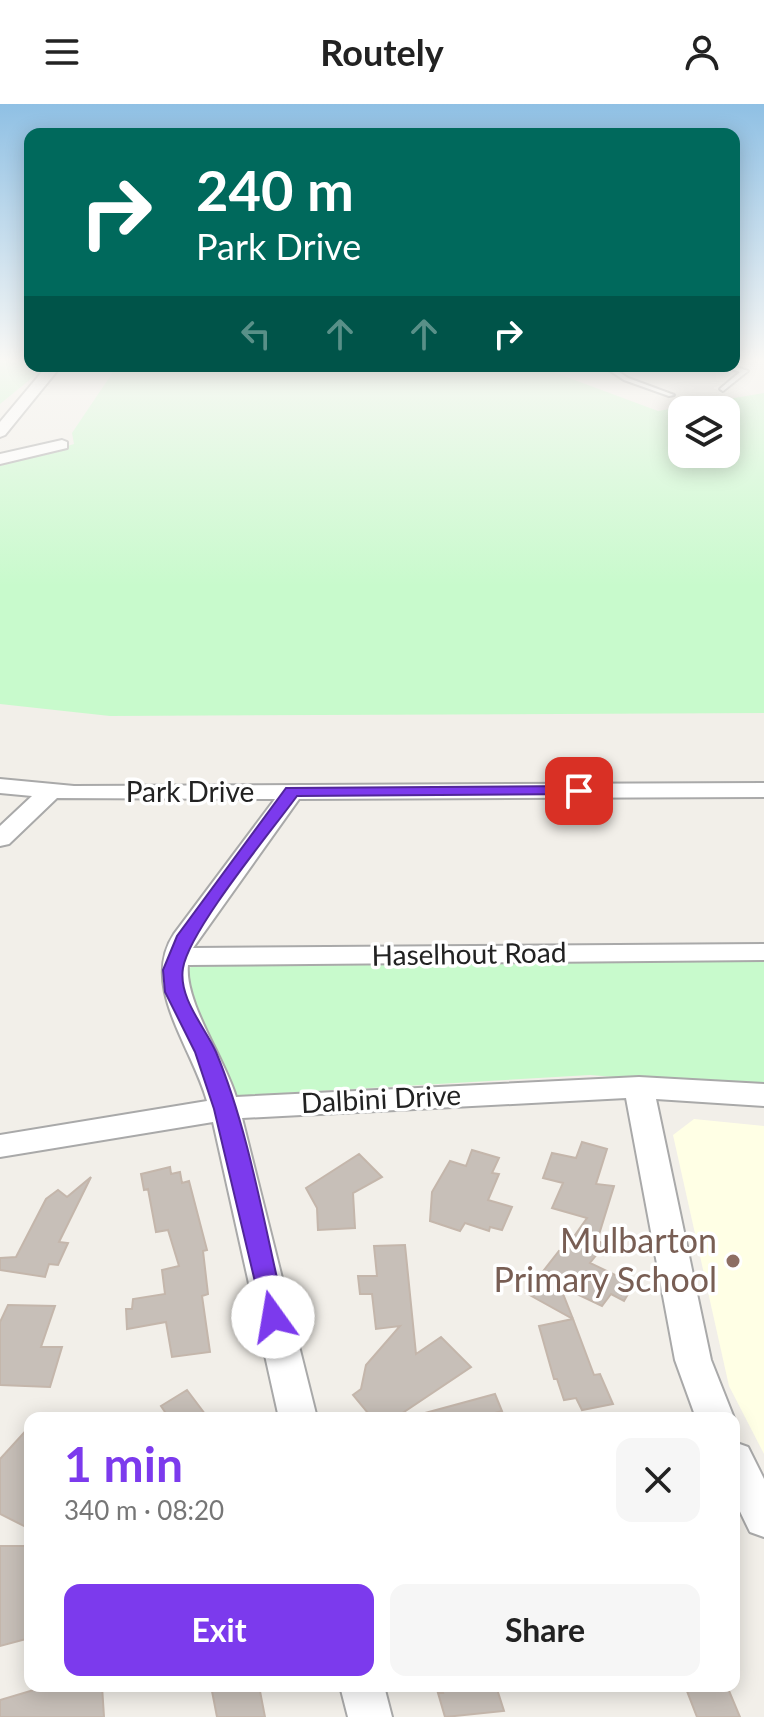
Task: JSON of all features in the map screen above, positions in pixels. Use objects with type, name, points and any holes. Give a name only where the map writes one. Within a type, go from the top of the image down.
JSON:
[{"type":"street","points":[[0,440],[5,458],[62,445]]},
{"type":"street","name":"Park Drive","points":[[0,786],[50,792],[764,790]]},
{"type":"street","points":[[0,839],[50,792]]},
{"type":"street","points":[[292,792],[187,934],[175,957],[175,992],[205,1052],[225,1109],[297,1412]]},
{"type":"street","name":"Haselhout Road","points":[[175,957],[764,952]]},
{"type":"street","points":[[639,1087],[693,1360],[713,1412]]},
{"type":"street","name":"Dalbini Drive","points":[[0,1146],[225,1109],[325,1101],[639,1087],[764,1095]]},
{"type":"street","points":[[740,1471],[764,1519]]},
{"type":"street","points":[[364,1692],[370,1717]]},
{"type":"shaded area","name":"Mulbarton Primary School","points":[[694,1119],[764,1126],[764,1454],[729,1386],[673,1135]]},
{"type":"green space","points":[[72,435],[668,435],[668,468],[740,468],[740,435],[764,435],[764,713],[110,716],[0,704],[0,466],[74,444]]},
{"type":"green space","points":[[764,957],[764,1089],[590,1075],[234,1096],[182,1006],[186,969],[200,964]]},
{"type":"building","points":[[582,1142],[607,1149],[596,1184],[614,1186],[597,1241],[605,1244],[590,1263],[634,1284],[624,1301],[611,1294],[602,1306],[560,1286],[573,1319],[526,1293],[559,1251],[563,1252],[587,1218],[552,1208],[563,1183],[543,1178],[552,1153],[576,1158]]},
{"type":"building","points":[[472,1150],[499,1158],[492,1173],[499,1174],[488,1200],[512,1207],[502,1230],[490,1227],[489,1231],[465,1223],[460,1231],[430,1221],[432,1192],[450,1161],[466,1166]]},
{"type":"building","points":[[359,1154],[382,1177],[353,1193],[355,1228],[318,1230],[317,1208],[306,1188]]},
{"type":"building","points":[[170,1167],[171,1174],[180,1172],[182,1183],[189,1181],[207,1250],[203,1251],[208,1294],[202,1296],[210,1352],[172,1357],[166,1322],[127,1329],[126,1309],[132,1309],[133,1299],[165,1294],[162,1270],[179,1266],[168,1230],[156,1232],[148,1189],[144,1190],[141,1174]]},
{"type":"building","points":[[91,1177],[59,1242],[68,1243],[58,1265],[49,1264],[45,1277],[0,1270],[0,1258],[16,1257],[46,1199],[58,1190],[67,1197]]},
{"type":"building","points":[[405,1245],[416,1354],[441,1337],[471,1367],[404,1412],[367,1412],[353,1395],[361,1389],[366,1365],[400,1326],[376,1329],[372,1294],[360,1294],[358,1276],[377,1276],[374,1246]]},
{"type":"building","points":[[8,1305],[55,1306],[41,1347],[62,1347],[50,1387],[0,1385],[0,1322]]},
{"type":"building","points":[[573,1319],[594,1375],[600,1374],[613,1404],[582,1410],[576,1398],[564,1400],[557,1379],[554,1379],[539,1326]]},
{"type":"building","points":[[187,1390],[204,1412],[165,1412],[161,1406]]},
{"type":"building","points":[[495,1394],[502,1411],[498,1412],[429,1412]]},
{"type":"building","points":[[24,1433],[24,1526],[0,1514],[0,1459]]},
{"type":"building","points":[[0,1546],[24,1546],[24,1640],[0,1646]]},
{"type":"building","points":[[27,1692],[102,1692],[104,1717],[0,1717],[0,1700]]},
{"type":"building","points":[[212,1692],[260,1692],[265,1717],[217,1717]]},
{"type":"building","points":[[498,1692],[504,1711],[445,1717],[438,1693]]},
{"type":"building","points":[[687,1692],[730,1692],[740,1717],[697,1717]]},
{"type":"place","name":"Mulbarton Primary School","points":[[733,1261]]},
{"type":"route","points":[[273,1317],[225,1109],[205,1052],[175,992],[173,970],[183,940],[292,792],[579,791]]}]
